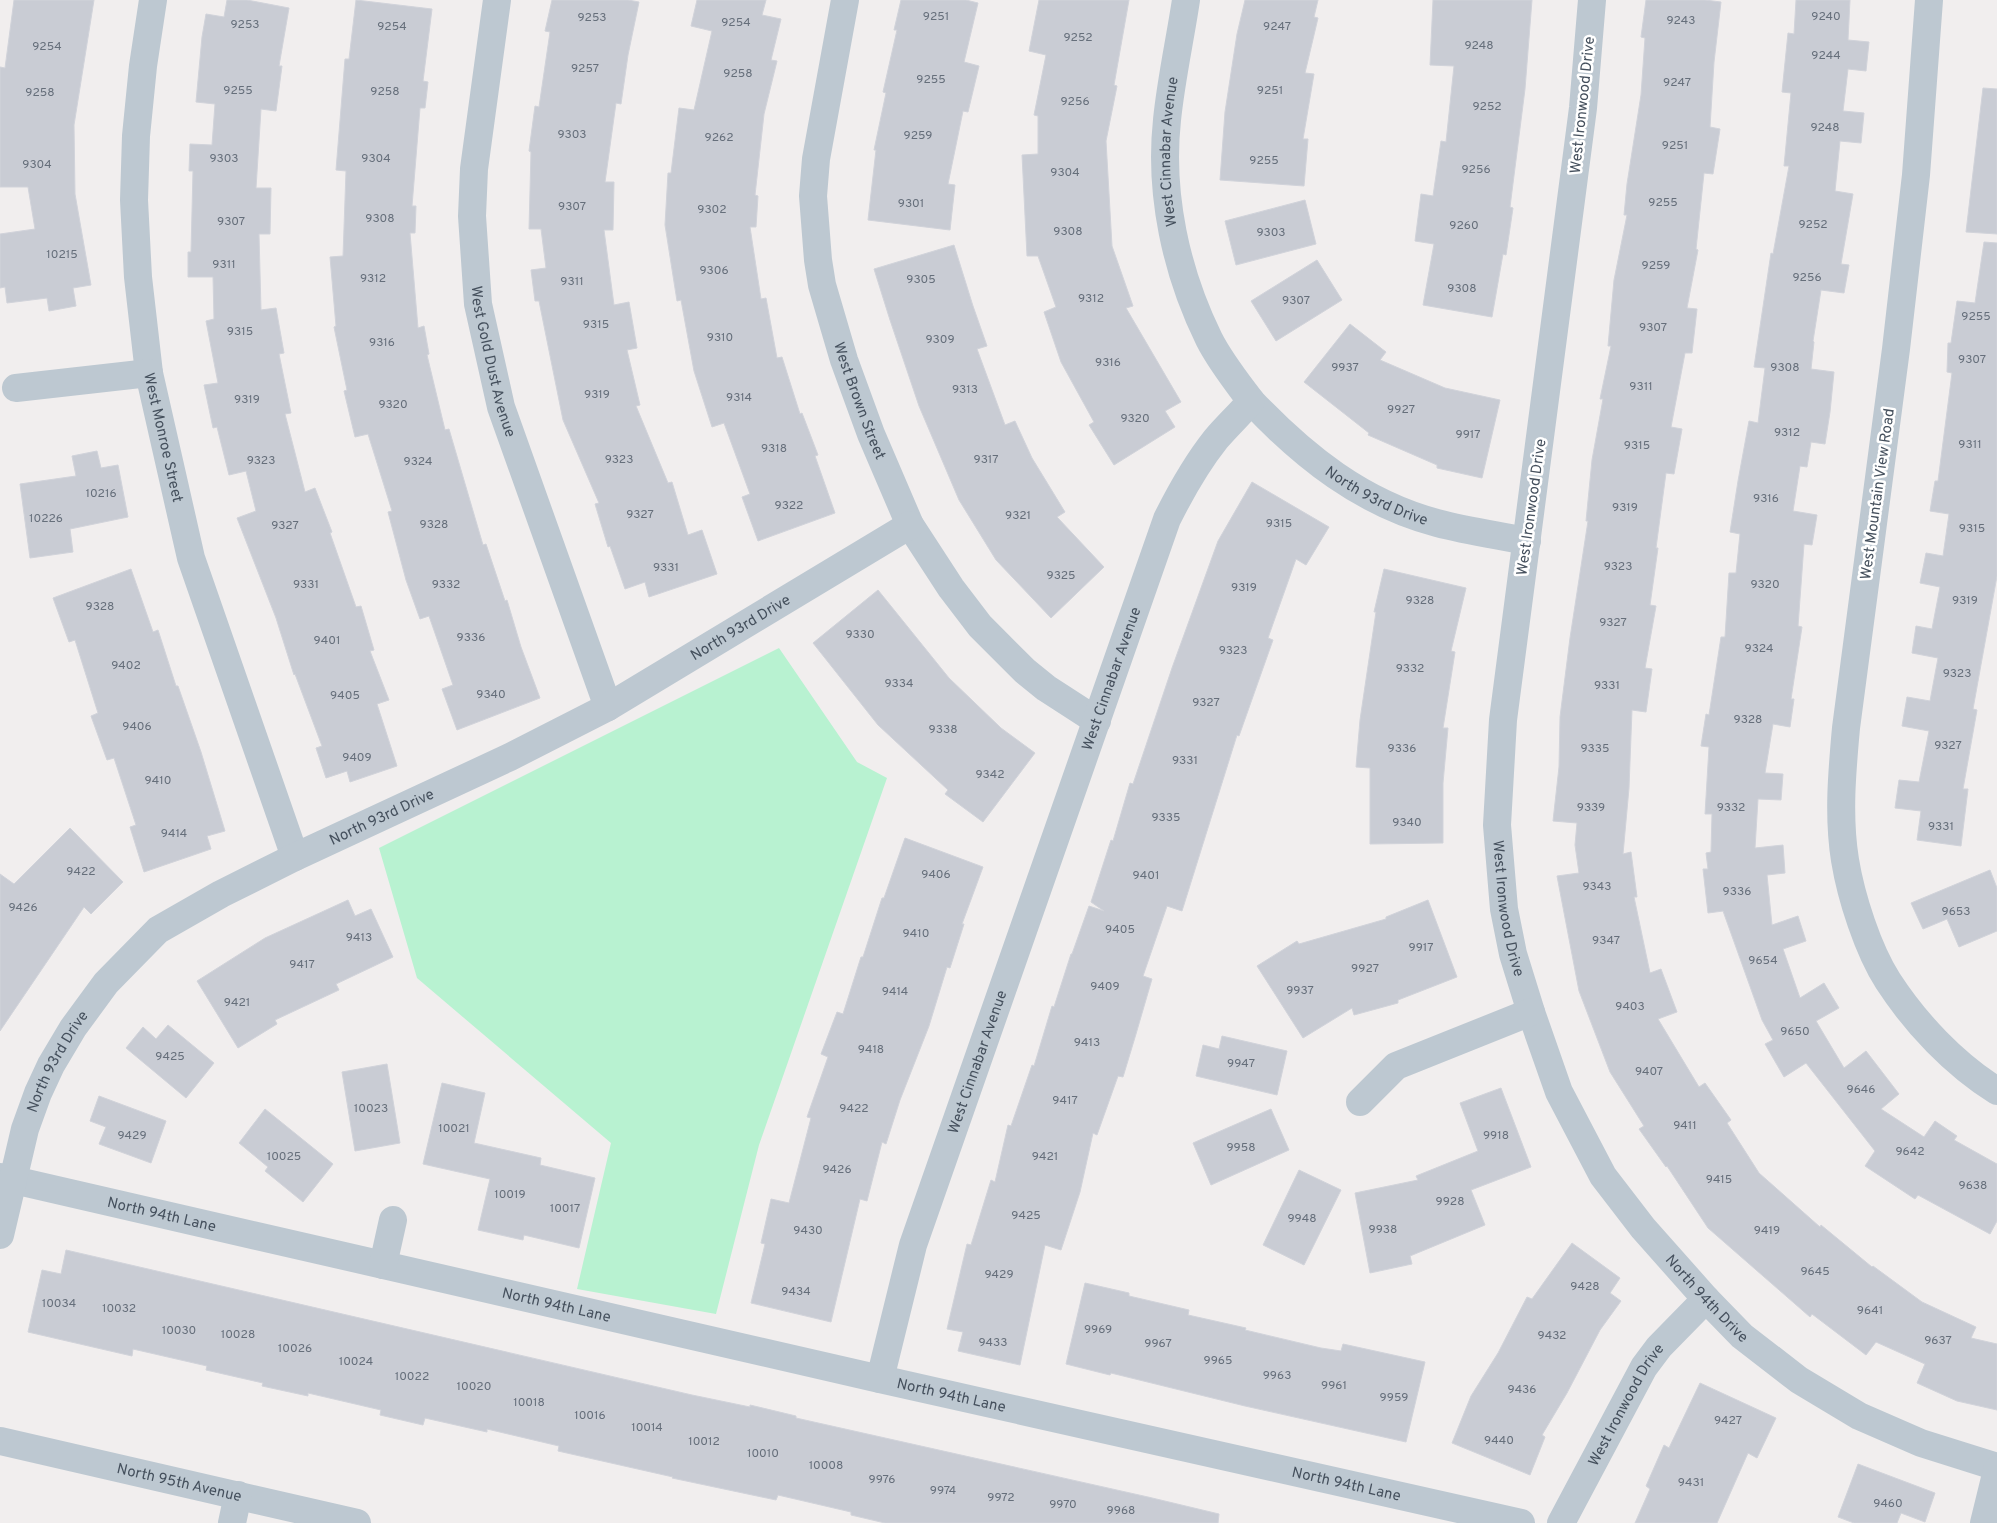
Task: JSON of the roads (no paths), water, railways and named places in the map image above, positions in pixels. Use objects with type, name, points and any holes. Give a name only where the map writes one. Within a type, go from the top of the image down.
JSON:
[{"type":"street","name":"West Monroe Street","points":[[153,0],[143,66],[136,136],[134,200],[138,277],[149,373],[190,558],[295,857]]},
{"type":"street","name":"West Gold Dust Avenue","points":[[497,0],[474,169],[472,216],[478,304],[501,407],[608,707]]},
{"type":"street","name":"West Brown Street","points":[[845,0],[816,159],[813,196],[818,260],[824,294],[844,360],[871,434],[910,525],[951,588],[985,632],[1025,671],[1052,692],[1097,722]]},
{"type":"street","name":"West Cinnabar Avenue","points":[[880,1380],[913,1245],[1167,519],[1182,487],[1198,464],[1217,438],[1251,402],[1209,340],[1182,271],[1172,229],[1167,198],[1167,122],[1186,0]]},
{"type":"street","name":"West Ironwood Drive","points":[[1531,1012],[1513,954],[1504,910],[1496,825],[1504,720],[1582,117],[1592,0]]},
{"type":"street","name":"West Mountain View Road","points":[[1930,0],[1916,175],[1901,311],[1846,728],[1841,808],[1845,861],[1860,916],[1888,980],[1920,1023],[1936,1040],[1975,1075],[1997,1091]]},
{"type":"street","points":[[16,388],[149,373]]},
{"type":"street","name":"North 93rd Drive","points":[[1251,402],[1319,465],[1361,492],[1413,516],[1527,542]]},
{"type":"street","name":"North 93rd Drive","points":[[0,1235],[6,1178],[38,1093],[51,1065],[73,1028],[106,983],[158,930],[221,894],[295,857],[510,757],[608,707],[910,525]]},
{"type":"street","points":[[1360,1102],[1396,1066],[1531,1012]]},
{"type":"street","name":"North 94th Drive","points":[[1531,1012],[1559,1092],[1603,1176],[1643,1228],[1706,1299],[1742,1336],[1799,1380],[1859,1416],[1921,1443],[1997,1469]]},
{"type":"street","name":"North 94th Lane","points":[[6,1178],[880,1380],[1521,1523]]},
{"type":"street","points":[[383,1266],[393,1220]]},
{"type":"street","name":"West Ironwood Drive","points":[[1560,1523],[1644,1367],[1659,1346],[1706,1299]]},
{"type":"street","name":"North 95th Avenue","points":[[0,1441],[357,1523]]},
{"type":"street","points":[[1984,1523],[1997,1469]]},
{"type":"street","points":[[232,1523],[238,1496]]}]
